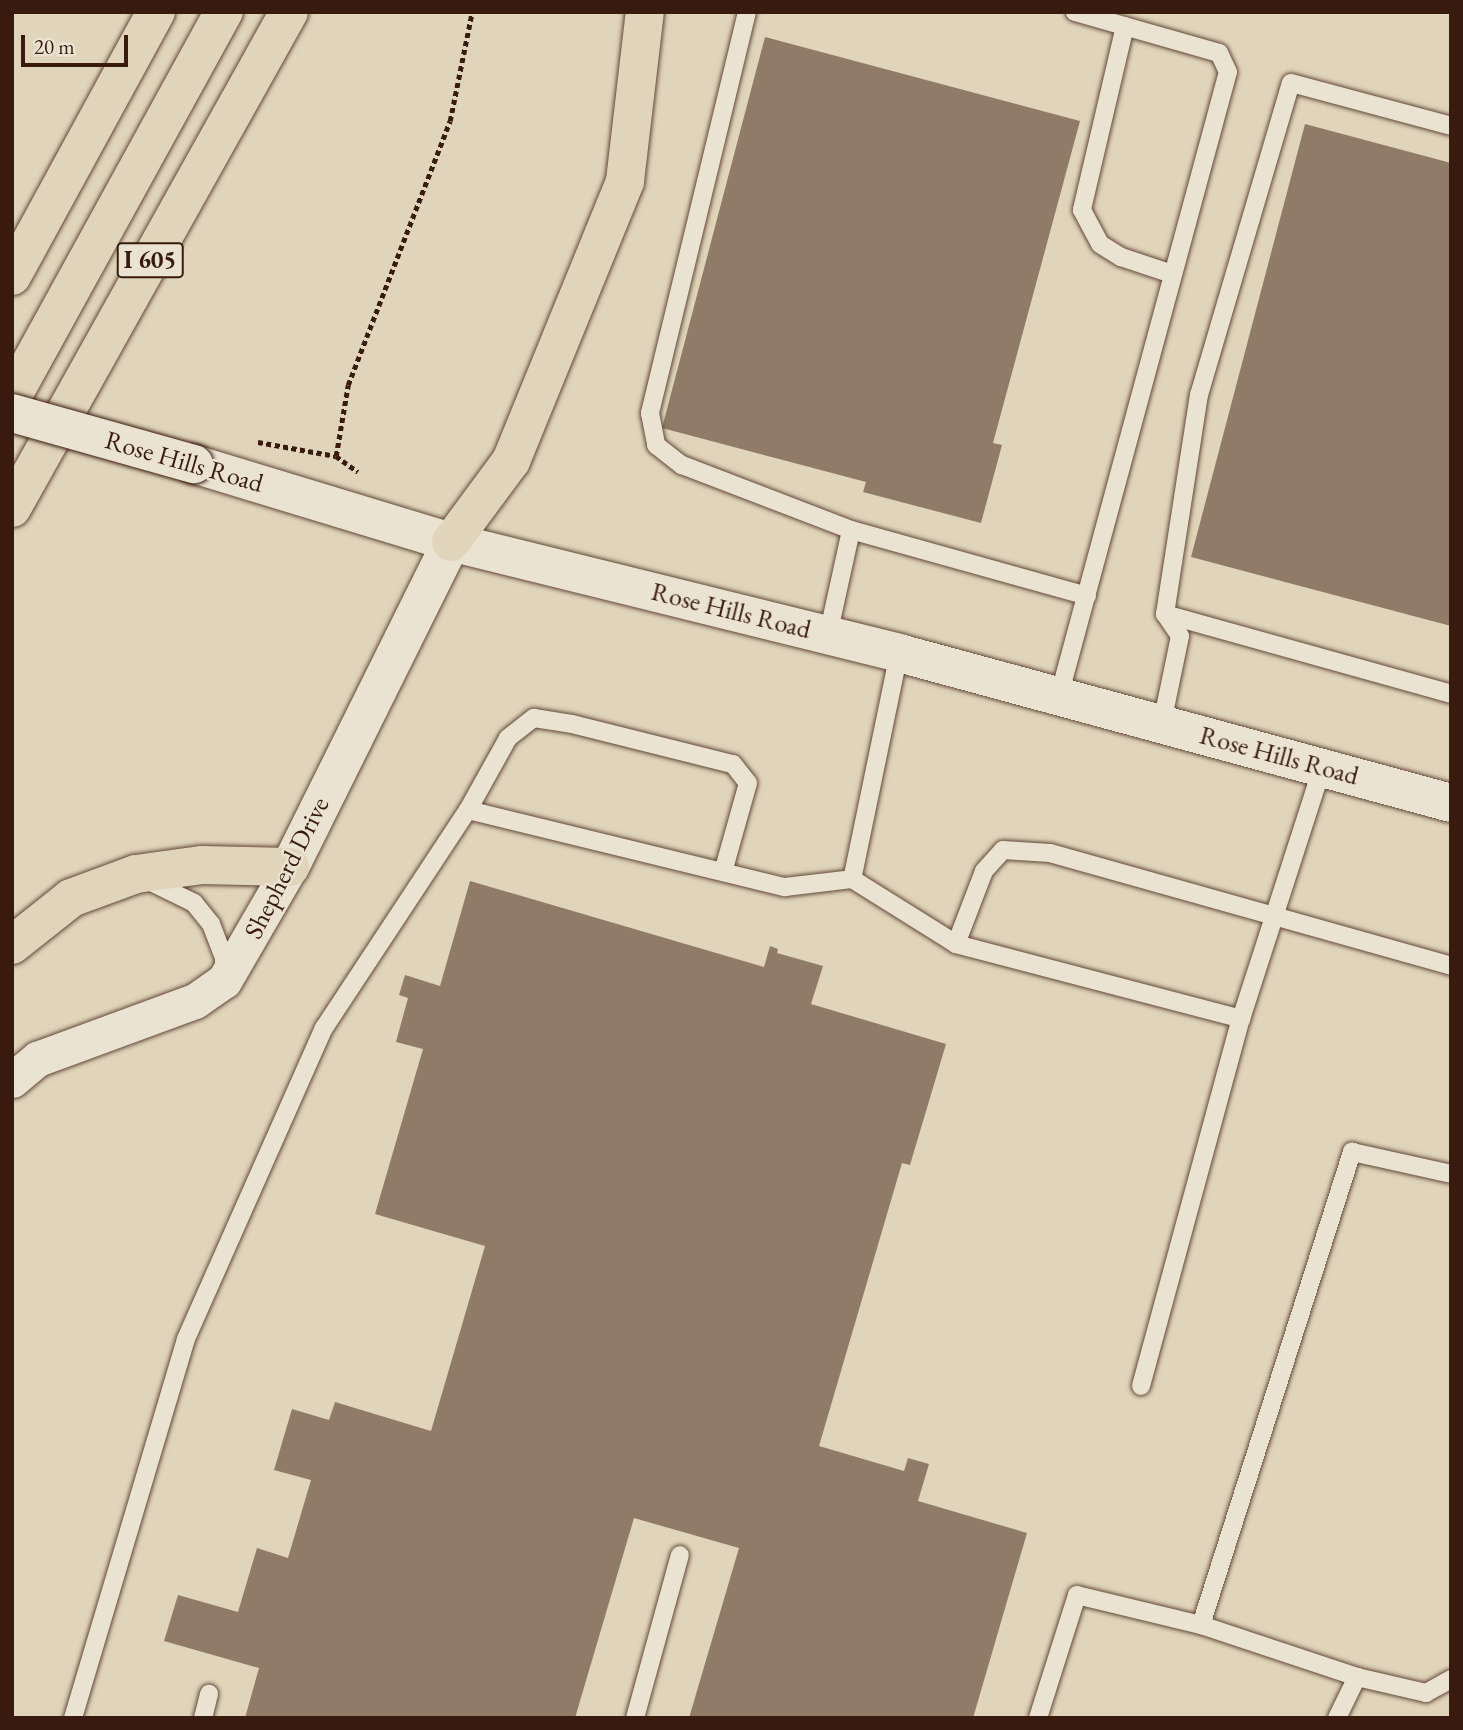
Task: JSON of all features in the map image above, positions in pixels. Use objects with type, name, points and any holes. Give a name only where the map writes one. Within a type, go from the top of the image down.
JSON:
[{"type":"highway","points":[[12,276],[156,12]]},
{"type":"highway","points":[[12,397],[224,12]]},
{"type":"highway","name":"I 605","points":[[12,508],[289,12]]},
{"type":"highway","points":[[451,542],[511,461],[625,181],[645,12]]},
{"type":"highway","points":[[12,945],[71,898],[136,874],[202,865],[290,867]]},
{"type":"main road","name":"Rose Hills Road","points":[[12,413],[194,464],[451,542],[899,653],[1451,803]]},
{"type":"main road","name":"Shepherd Drive","points":[[290,867],[451,542]]},
{"type":"street","name":"Shepherd Drive","points":[[12,1080],[37,1059],[195,1001],[224,981],[290,867]]},
{"type":"lane","points":[[747,12],[649,430],[656,445],[682,465],[850,530],[1087,596]]},
{"type":"lane","points":[[1059,696],[1228,72],[1219,53],[1075,12]]},
{"type":"lane","points":[[1125,26],[1082,210],[1100,244],[1122,257],[1172,274]]},
{"type":"lane","points":[[1162,723],[1181,636],[1165,614],[1199,395],[1291,83],[1451,126]]},
{"type":"lane","points":[[828,635],[850,530]]},
{"type":"lane","points":[[1165,614],[1451,694]]},
{"type":"lane","points":[[852,879],[899,653]]},
{"type":"lane","points":[[73,1718],[186,1339],[324,1028],[468,810],[508,737],[534,718],[572,724],[733,764],[748,783],[723,872]]},
{"type":"lane","points":[[1141,1386],[1241,1019],[1280,914],[1322,768]]},
{"type":"lane","points":[[468,810],[785,887],[852,879],[956,944],[1241,1019]]},
{"type":"lane","points":[[956,944],[984,871],[1003,850],[1050,853],[1280,914],[1451,966]]},
{"type":"lane","points":[[136,874],[194,903],[225,958],[224,981]]},
{"type":"lane","points":[[1201,1625],[1352,1152],[1451,1174]]},
{"type":"lane","points":[[635,1718],[680,1555]]},
{"type":"lane","points":[[1038,1718],[1077,1595],[1201,1625],[1357,1677],[1426,1693],[1451,1679]]},
{"type":"lane","points":[[1338,1718],[1357,1677]]},
{"type":"lane","points":[[203,1718],[209,1694]]},
{"type":"path","points":[[247,440],[336,456],[348,386],[450,121],[472,12]]},
{"type":"building","points":[[765,37],[1080,121],[993,443],[1002,445],[981,523],[863,492],[866,482],[662,428]]},
{"type":"building","points":[[1305,124],[1451,163],[1451,626],[1191,557]]},
{"type":"building","points":[[470,881],[764,967],[770,946],[778,949],[777,953],[823,966],[811,1004],[946,1044],[910,1165],[902,1163],[819,1446],[904,1471],[908,1458],[929,1464],[918,1501],[1027,1533],[973,1718],[689,1718],[739,1548],[634,1518],[575,1718],[245,1718],[259,1668],[164,1641],[178,1595],[238,1612],[257,1548],[288,1558],[311,1480],[274,1470],[292,1409],[329,1420],[335,1402],[431,1431],[485,1246],[375,1214],[423,1049],[396,1042],[408,998],[399,995],[405,975],[440,986]]}]
